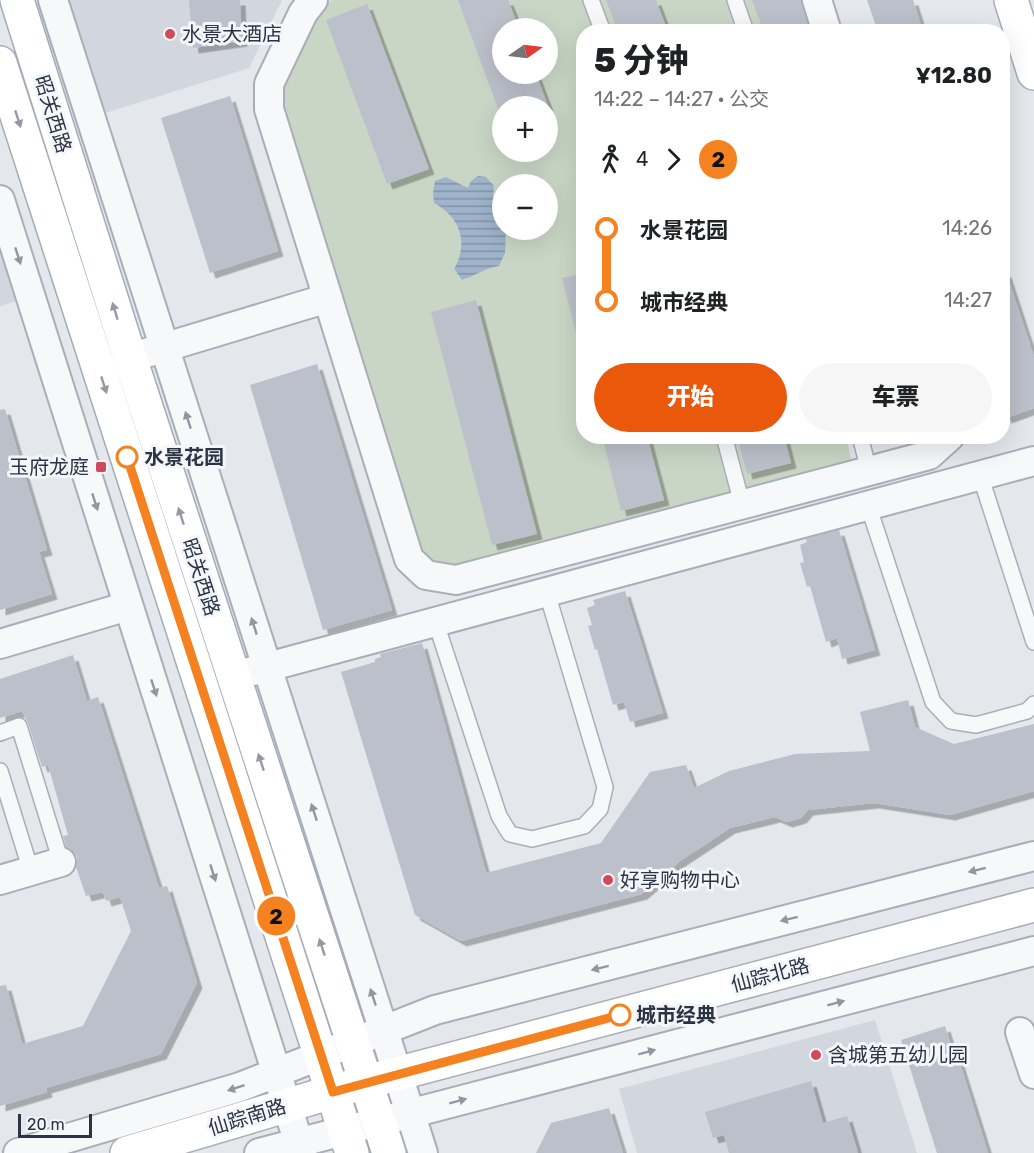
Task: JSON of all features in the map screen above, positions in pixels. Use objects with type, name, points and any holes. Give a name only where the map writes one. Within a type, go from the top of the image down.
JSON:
[{"type":"main road","name":"昭关西路","points":[[17,0],[130,358],[389,1153]]},
{"type":"main road","points":[[1011,0],[1034,73]]},
{"type":"main road","name":"昭关西路","points":[[0,63],[349,1142]]},
{"type":"main road","name":"仙踪北路","points":[[333,1092],[1034,905]]},
{"type":"main road","name":"仙踪南路","points":[[127,1153],[333,1092]]},
{"type":"street","points":[[53,0],[423,1153]]},
{"type":"street","points":[[313,0],[303,13],[269,84],[268,109],[409,559],[426,575],[456,580],[929,455],[941,444]]},
{"type":"street","points":[[817,0],[824,24]]},
{"type":"street","points":[[0,200],[300,1148]]},
{"type":"street","points":[[130,358],[328,298]]},
{"type":"street","points":[[233,676],[1034,461]]},
{"type":"street","points":[[0,644],[128,606]]},
{"type":"street","points":[[18,1153],[240,1087],[435,1010],[1034,856]]},
{"type":"street","points":[[0,880],[61,862]]},
{"type":"street","points":[[259,1153],[349,1142],[379,1122],[1034,951]]},
{"type":"street","points":[[1020,1032],[1034,1074]]},
{"type":"lane","points":[[591,0],[600,24]]},
{"type":"lane","points":[[735,0],[743,24]]},
{"type":"lane","points":[[726,444],[742,504]]},
{"type":"lane","points":[[862,444],[869,471]]},
{"type":"lane","points":[[980,475],[1034,642]]},
{"type":"lane","points":[[868,505],[933,702],[951,721],[976,725],[1027,711],[1034,705]]},
{"type":"lane","points":[[436,623],[499,816],[510,834],[531,839],[584,826],[600,809],[605,787],[547,593]]},
{"type":"lane","points":[[0,732],[19,726],[61,862]]},
{"type":"lane","points":[[0,771],[31,871]]},
{"type":"shaded area","name":"水景大酒店","points":[[64,0],[282,0],[249,68],[102,114]]},
{"type":"shaded area","points":[[0,248],[17,301],[0,306]]},
{"type":"shaded area","name":"含城第五幼儿园","points":[[875,1020],[917,1153],[637,1153],[619,1089]]},
{"type":"green space","points":[[331,0],[804,0],[812,24],[576,24],[576,444],[848,444],[852,463],[451,571],[418,554],[278,102],[297,44]]},
{"type":"water","points":[[478,176],[486,177],[492,184],[492,240],[506,240],[505,253],[499,266],[462,280],[454,269],[461,250],[461,240],[456,223],[434,203],[433,193],[435,181],[446,177],[468,188],[471,181]]},
{"type":"building","points":[[189,0],[240,0],[242,41],[193,48]]},
{"type":"building","points":[[458,0],[508,0],[515,18],[492,18],[492,84],[540,84],[544,96],[493,96]]},
{"type":"building","points":[[606,0],[656,0],[665,24],[615,24]]},
{"type":"building","points":[[752,0],[801,0],[808,24],[761,24]]},
{"type":"building","points":[[867,0],[913,0],[920,24],[875,24]]},
{"type":"building","points":[[367,4],[429,169],[387,184],[326,20]]},
{"type":"building","points":[[230,96],[278,251],[210,273],[161,118]]},
{"type":"building","points":[[576,275],[576,333],[562,278]]},
{"type":"building","points":[[1010,284],[1034,357],[1034,408],[1010,417]]},
{"type":"building","points":[[476,300],[537,534],[492,545],[431,312]]},
{"type":"building","points":[[317,364],[392,610],[323,630],[250,385]]},
{"type":"building","points":[[5,409],[47,550],[39,552],[52,594],[0,610],[0,410]]},
{"type":"building","points":[[604,444],[649,444],[664,500],[621,511]]},
{"type":"building","points":[[739,444],[786,444],[791,463],[747,474]]},
{"type":"building","points":[[839,530],[875,650],[842,659],[837,638],[826,642],[810,586],[807,587],[800,563],[804,562],[800,545],[807,542],[806,539]]},
{"type":"building","points":[[625,591],[663,713],[630,722],[624,702],[613,705],[588,626],[592,625],[587,608],[595,605],[593,600]]},
{"type":"building","points":[[422,643],[486,873],[601,843],[650,772],[686,765],[694,788],[729,771],[795,754],[870,751],[860,712],[908,700],[915,727],[954,744],[1034,724],[1034,791],[950,815],[874,803],[808,810],[801,818],[787,822],[775,817],[730,828],[680,861],[642,894],[461,941],[415,915],[341,672],[375,662],[375,659],[381,657],[380,654]]},
{"type":"building","points":[[73,655],[87,701],[98,697],[159,888],[167,886],[197,983],[161,1054],[46,1088],[47,1092],[0,1106],[0,986],[6,985],[22,1044],[83,1026],[131,931],[120,897],[106,901],[103,892],[86,896],[76,867],[77,857],[73,850],[66,847],[63,836],[68,835],[48,765],[42,767],[22,711],[0,718],[0,679]]},
{"type":"building","points":[[945,1026],[952,1049],[955,1048],[988,1153],[937,1153],[901,1040]]},
{"type":"building","points":[[811,1081],[823,1123],[847,1116],[858,1153],[729,1153],[724,1135],[713,1138],[705,1112]]},
{"type":"building","points":[[609,1108],[623,1153],[536,1153],[551,1123]]},
{"type":"bus line","name":"2","points":[[127,457],[333,1092],[620,1015]]},
{"type":"place","name":"水景大酒店","points":[[170,34]]},
{"type":"place","name":"水景花园","points":[[127,457]]},
{"type":"place","name":"玉府龙庭","points":[[101,467]]},
{"type":"place","name":"好享购物中心","points":[[608,880]]},
{"type":"place","name":"城市经典","points":[[620,1015]]},
{"type":"place","name":"含城第五幼儿园","points":[[816,1055]]}]
